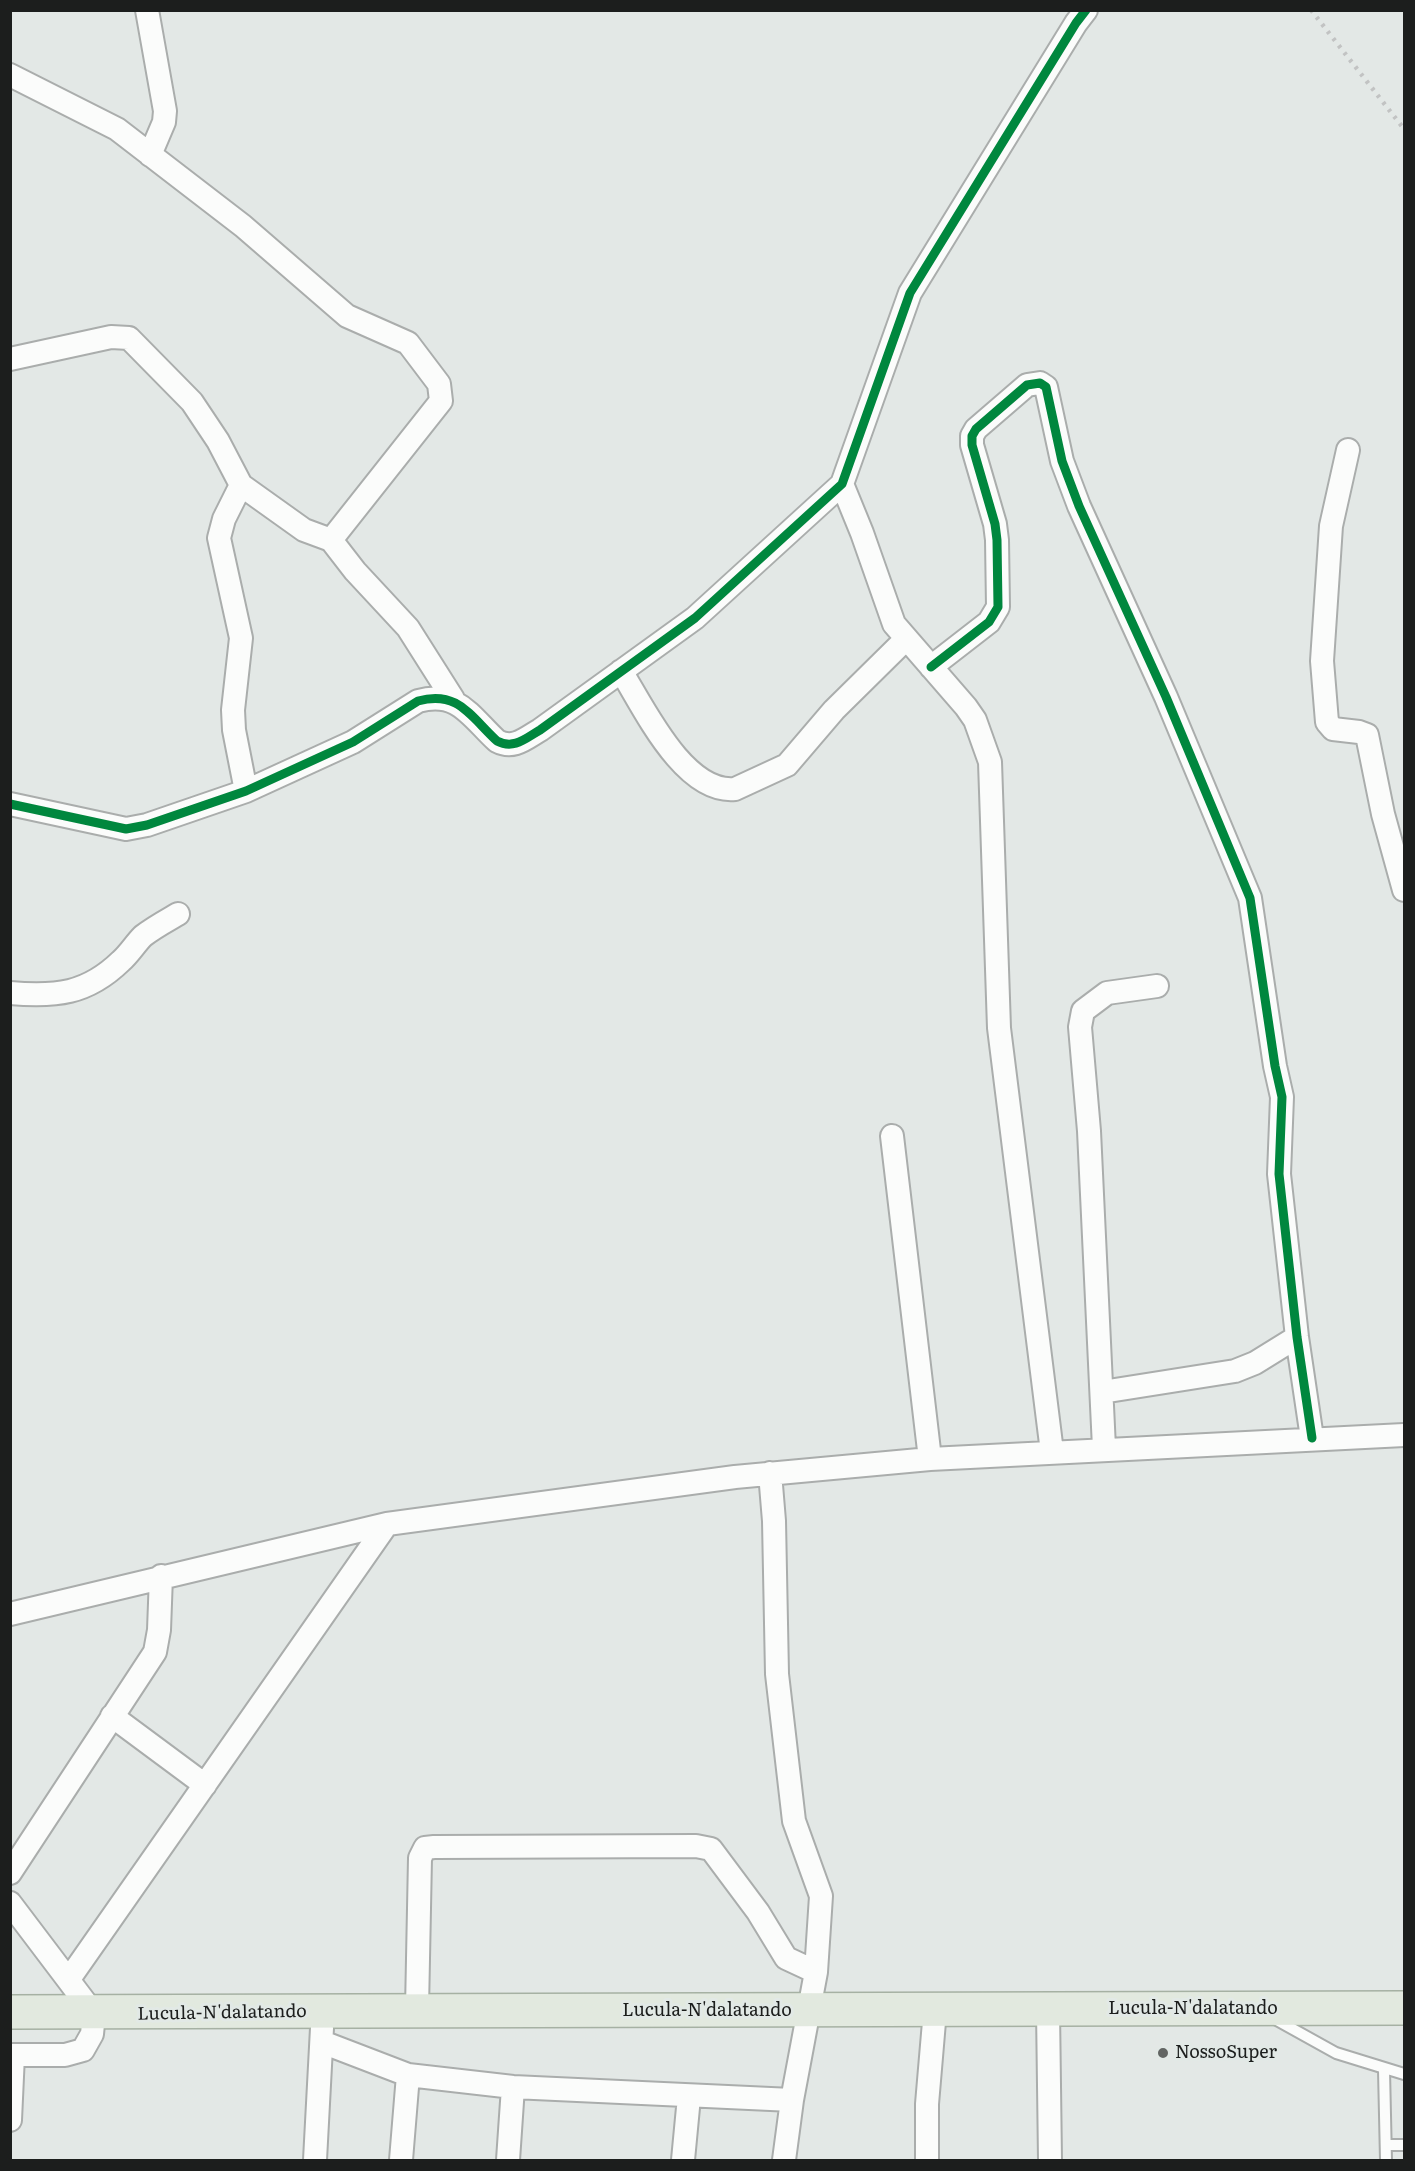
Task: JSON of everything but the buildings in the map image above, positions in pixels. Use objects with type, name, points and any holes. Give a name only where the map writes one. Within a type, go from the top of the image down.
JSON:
[{"type":"highway","name":"Lucula-N'dalatando","points":[[10,2013],[94,2014],[322,2027],[417,2009],[808,2011],[1404,2008]]},
{"type":"street","points":[[147,10],[165,111],[164,122],[150,155]]},
{"type":"street","points":[[10,359],[111,337],[129,338],[192,402],[218,441],[241,484],[304,530],[331,540],[355,571],[408,628],[453,699],[497,741],[504,745],[516,744],[694,618],[842,484],[910,293],[1086,10]]},
{"type":"street","points":[[10,75],[117,129],[243,226],[347,316],[408,343],[439,384],[441,401],[331,540]]},
{"type":"street","points":[[931,667],[989,622],[998,607],[995,524],[974,455],[972,436],[976,429],[1027,385],[1040,383],[1046,387],[1062,461],[1079,506],[1166,697],[1250,898],[1275,1066],[1282,1097],[1279,1174],[1297,1337],[1312,1438]]},
{"type":"street","points":[[1348,450],[1331,526],[1322,661],[1327,722],[1333,729],[1367,735],[1383,814],[1404,890]]},
{"type":"street","points":[[241,484],[224,519],[219,538],[241,638],[233,710],[234,730],[246,791]]},
{"type":"street","points":[[842,484],[894,624],[975,720],[990,762],[999,1028],[1052,1452]]},
{"type":"street","points":[[621,671],[670,750],[708,785],[718,789],[735,789],[788,765],[834,710],[906,639]]},
{"type":"street","points":[[10,804],[126,829],[147,825],[246,791],[353,742],[418,701],[441,697],[453,699]]},
{"type":"street","points":[[10,993],[48,996],[78,989],[105,975],[123,960],[143,936],[178,914]]},
{"type":"street","points":[[1104,1448],[1089,1131],[1080,1027],[1083,1011],[1107,993],[1157,986]]},
{"type":"street","points":[[892,1136],[930,1459]]},
{"type":"street","points":[[1102,1392],[1235,1371],[1254,1363],[1297,1337]]},
{"type":"street","points":[[10,1614],[161,1576],[387,1524],[770,1473],[930,1459],[1104,1448],[1404,1435]]},
{"type":"street","points":[[770,1473],[777,1674],[794,1821],[821,1896],[816,1972],[792,2100],[784,2160]]},
{"type":"street","points":[[69,1979],[387,1524]]},
{"type":"street","points":[[10,1873],[155,1652],[159,1630],[161,1576]]},
{"type":"street","points":[[112,1716],[205,1785]]},
{"type":"street","points":[[417,2009],[420,1858],[425,1848],[434,1847],[696,1846],[711,1849],[758,1912],[786,1958],[816,1972]]},
{"type":"street","points":[[10,1903],[94,2014],[92,2034],[83,2050],[64,2055],[12,2055],[10,2120]]},
{"type":"street","points":[[927,2160],[927,2104],[935,2010]]},
{"type":"street","points":[[1048,2010],[1050,2160]]},
{"type":"street","points":[[315,2160],[322,2027],[408,2075],[513,2087],[688,2097],[792,2100]]},
{"type":"street","points":[[401,2160],[408,2075]]},
{"type":"street","points":[[508,2160],[513,2087]]},
{"type":"street","points":[[683,2160],[688,2097]]},
{"type":"lane","points":[[1256,2008],[1336,2053],[1384,2070],[1404,2074]]},
{"type":"lane","points":[[1384,2070],[1386,2160]]},
{"type":"lane","points":[[1386,2145],[1404,2145]]},
{"type":"railway","points":[[1311,10],[1404,129]]},
{"type":"cycle path","points":[[10,804],[126,829],[147,825],[246,791],[353,742],[418,701],[432,699],[453,702],[471,714],[497,741],[514,744],[540,730],[695,618],[842,484],[910,293],[1086,10]]},
{"type":"cycle path","points":[[931,667],[989,622],[998,607],[995,524],[972,445],[972,436],[976,429],[1027,385],[1040,383],[1046,387],[1062,461],[1079,506],[1166,697],[1250,898],[1275,1066],[1282,1097],[1279,1174],[1297,1337],[1312,1438]]},
{"type":"place","name":"NossoSuper","points":[[1163,2053]]}]
